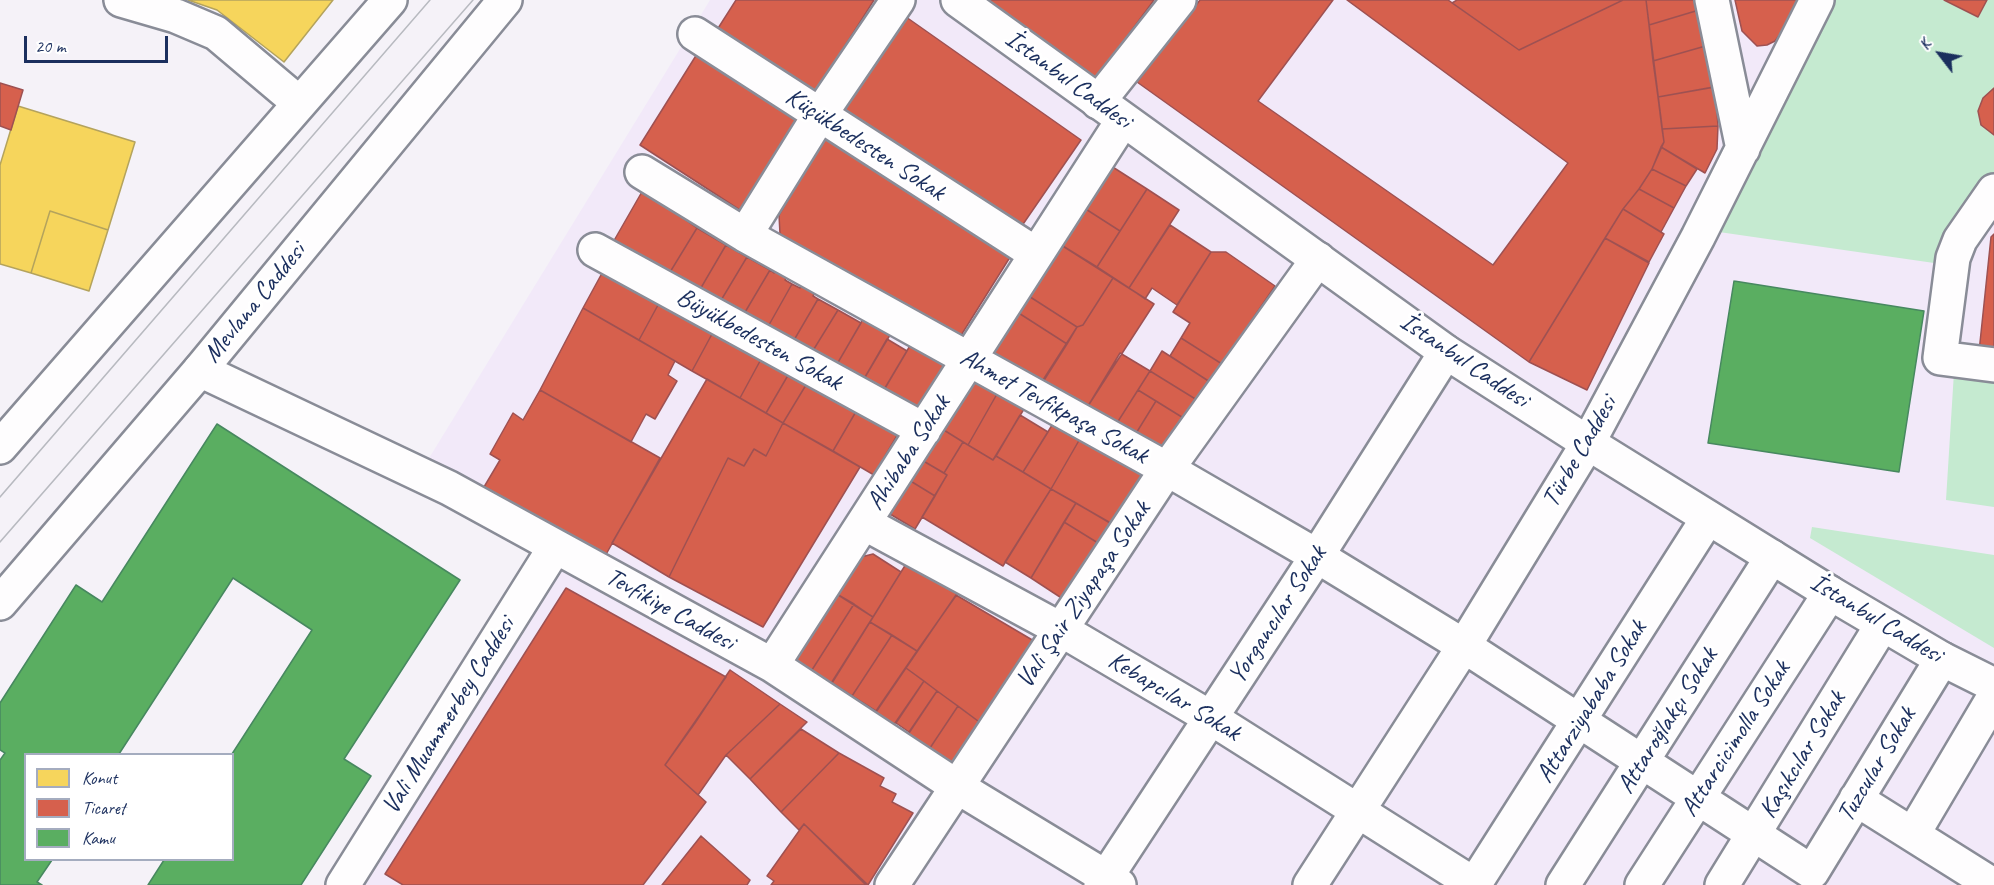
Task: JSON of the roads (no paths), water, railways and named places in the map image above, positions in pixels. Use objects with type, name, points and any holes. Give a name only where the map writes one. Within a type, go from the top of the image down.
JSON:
[{"type":"street","points":[[121,0],[176,16],[216,33],[299,103]]},
{"type":"street","points":[[0,447],[390,0]]},
{"type":"street","name":"Mevlana Caddesi","points":[[0,603],[200,370],[505,0]]},
{"type":"street","points":[[745,236],[819,116],[898,0]]},
{"type":"street","name":"İstanbul Caddesi","points":[[958,0],[1446,352],[1882,625],[1994,685]]},
{"type":"street","name":"Ahibaba Sokak","points":[[772,665],[1036,254],[1111,111],[1179,0]]},
{"type":"street","points":[[1713,0],[1743,149]]},
{"type":"street","name":"Türbe Caddesi","points":[[1310,885],[1464,646],[1588,443],[1743,149],[1817,0]]},
{"type":"street","name":"Küçükbedesten Sokak","points":[[695,34],[1036,254]]},
{"type":"street","name":"Ahmet Tevfikpaşa Sokak","points":[[642,172],[745,236],[1317,555],[1464,646],[1812,872]]},
{"type":"street","points":[[1994,191],[1960,240],[1953,258],[1940,358],[1994,365]]},
{"type":"street","name":"Büyükbedesten Sokak","points":[[595,250],[924,430]]},
{"type":"street","name":"Vali Şair Ziyapaşa Sokak","points":[[892,885],[1167,470],[1318,259]]},
{"type":"street","name":"Yorgancılar Sokak","points":[[1109,882],[1211,718],[1446,352]]},
{"type":"street","name":"Tevfikiye Caddesi","points":[[200,370],[449,488],[772,665],[956,786],[1109,882]]},
{"type":"street","name":"Attarziyababa Sokak","points":[[1475,885],[1708,518]]},
{"type":"street","name":"Kebapcılar Sokak","points":[[864,523],[1060,629],[1211,718],[1475,885]]},
{"type":"street","name":"Vali Muammerbey Caddesi","points":[[343,885],[555,546]]},
{"type":"street","name":"Attaroğlakçı Sokak","points":[[1563,885],[1772,557]]},
{"type":"street","name":"Attarcicimolla Sokak","points":[[1642,885],[1830,593]]},
{"type":"street","name":"Kaşıkcılar Sokak","points":[[1722,885],[1882,625]]},
{"type":"street","name":"Tuzcular Sokak","points":[[1812,872],[1942,659]]},
{"type":"street","points":[[1913,834],[1994,697]]},
{"type":"street","points":[[1856,799],[1993,885]]},
{"type":"tram line","points":[[0,497],[430,0]]},
{"type":"tram line","points":[[0,542],[473,0]]}]
